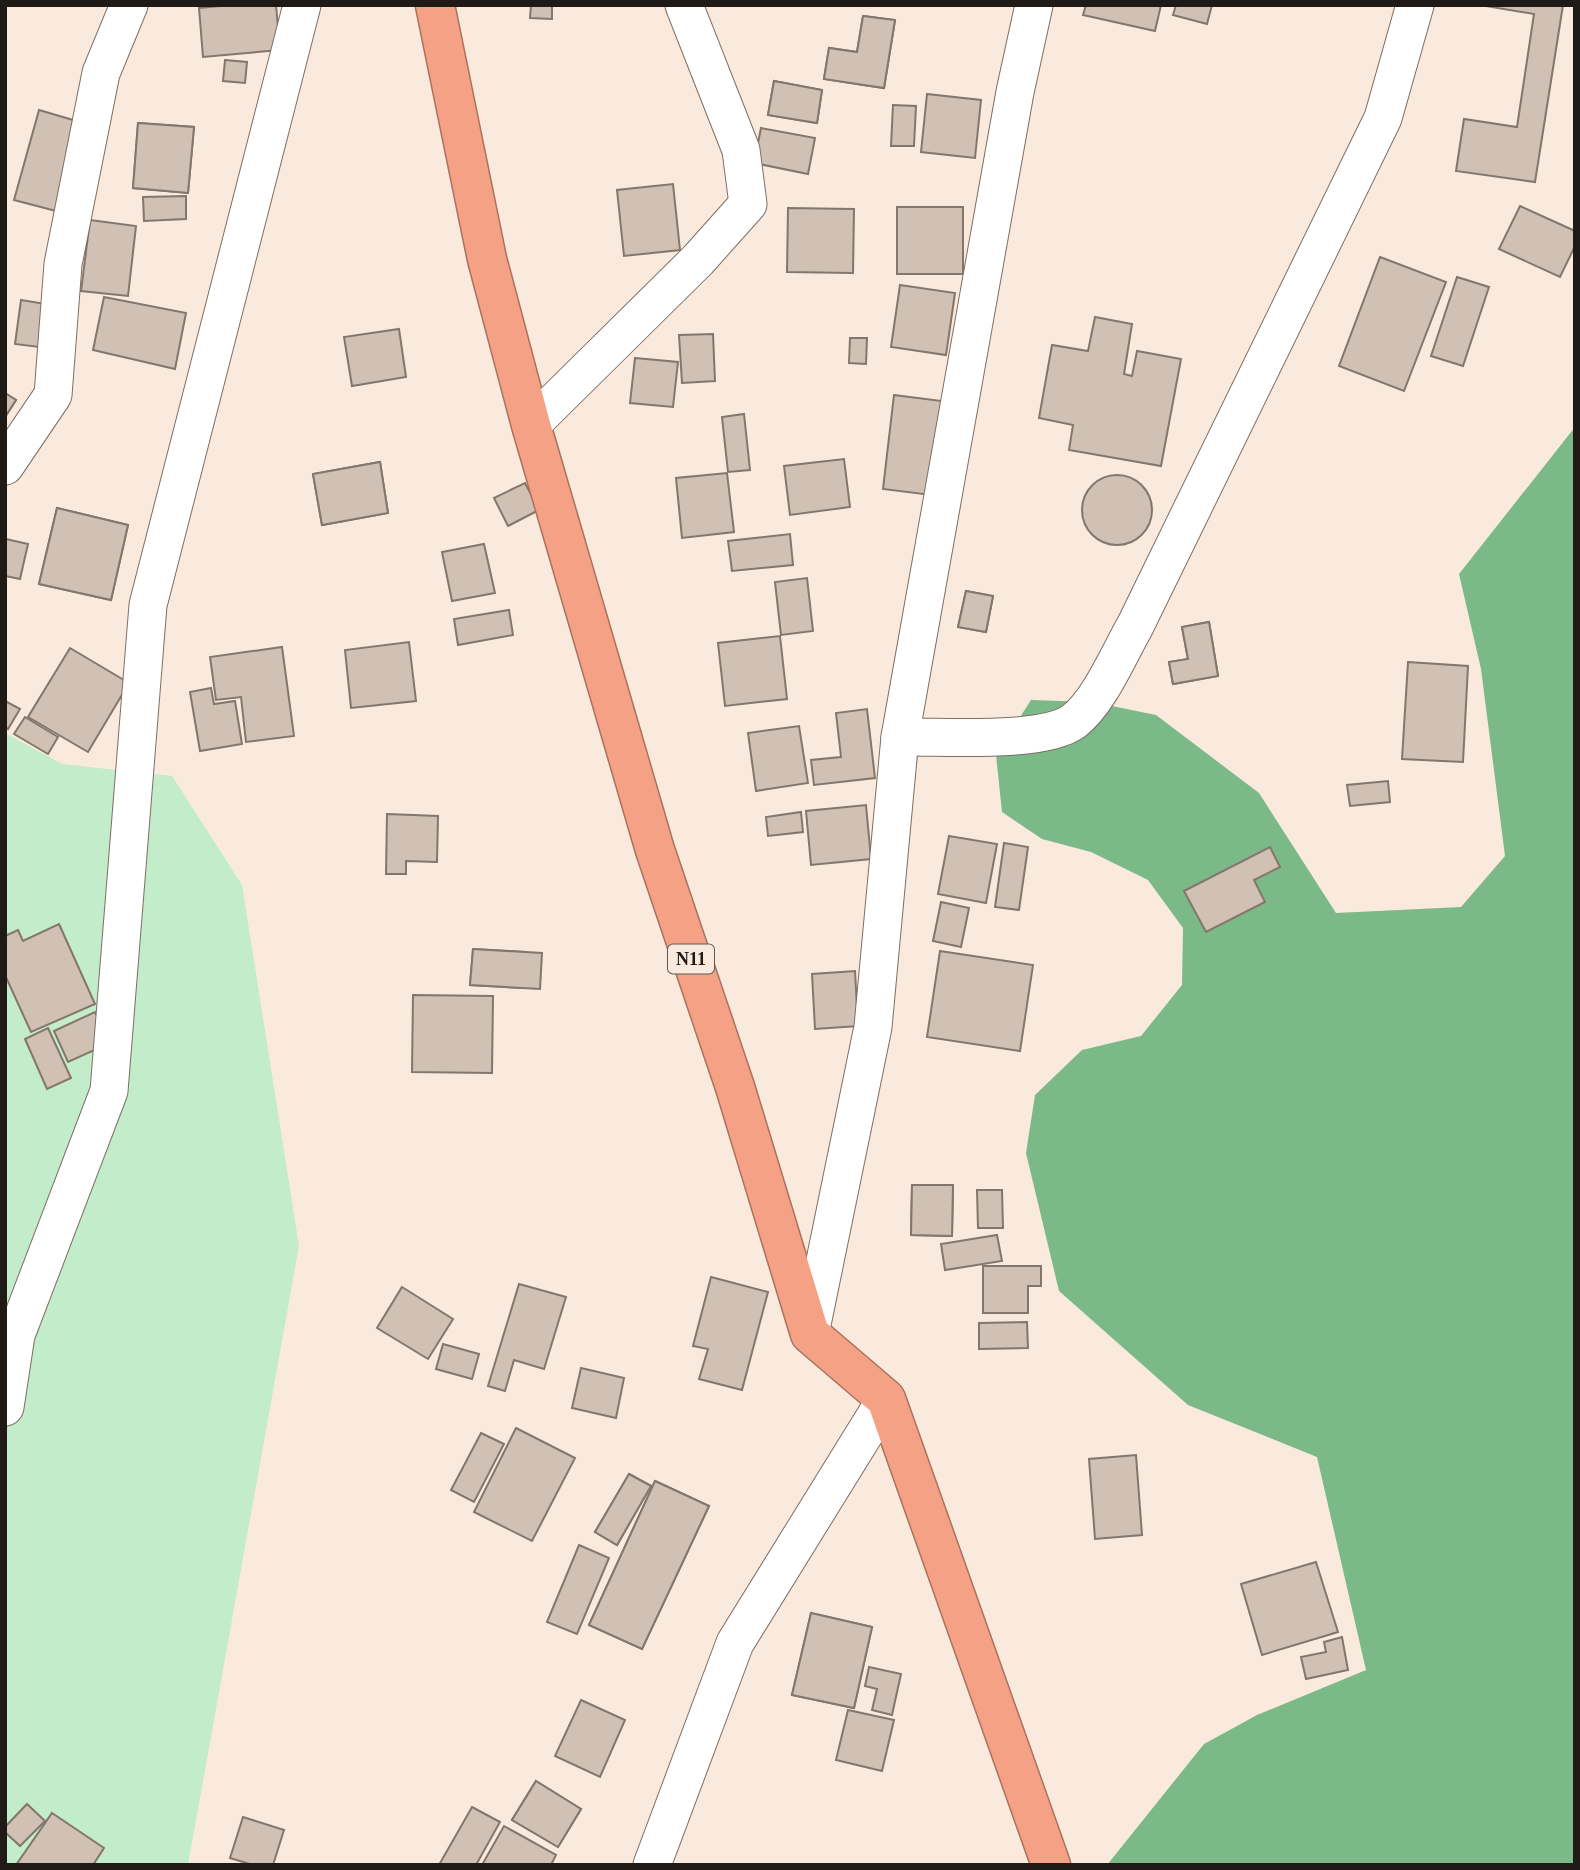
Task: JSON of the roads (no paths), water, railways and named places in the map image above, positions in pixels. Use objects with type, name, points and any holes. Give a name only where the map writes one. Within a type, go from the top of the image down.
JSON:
[{"type":"highway","name":"N11","points":[[435,5],[487,259],[531,425],[655,850],[735,1087],[810,1334]]},
{"type":"highway","points":[[810,1334],[886,1398],[1051,1865]]},
{"type":"street","points":[[5,466],[53,395],[66,251],[101,73],[129,5]]},
{"type":"street","points":[[5,1407],[16,1335],[109,1091],[148,605],[302,5]]},
{"type":"street","points":[[531,425],[698,260],[748,204],[741,150],[684,5]]},
{"type":"street","points":[[810,1334],[873,1027],[900,737],[1015,92],[1034,5]]},
{"type":"street","points":[[900,737],[1042,734],[1074,722],[1092,702],[1135,626],[1383,118],[1415,5]]},
{"type":"street","points":[[652,1865],[735,1643],[886,1398]]}]
